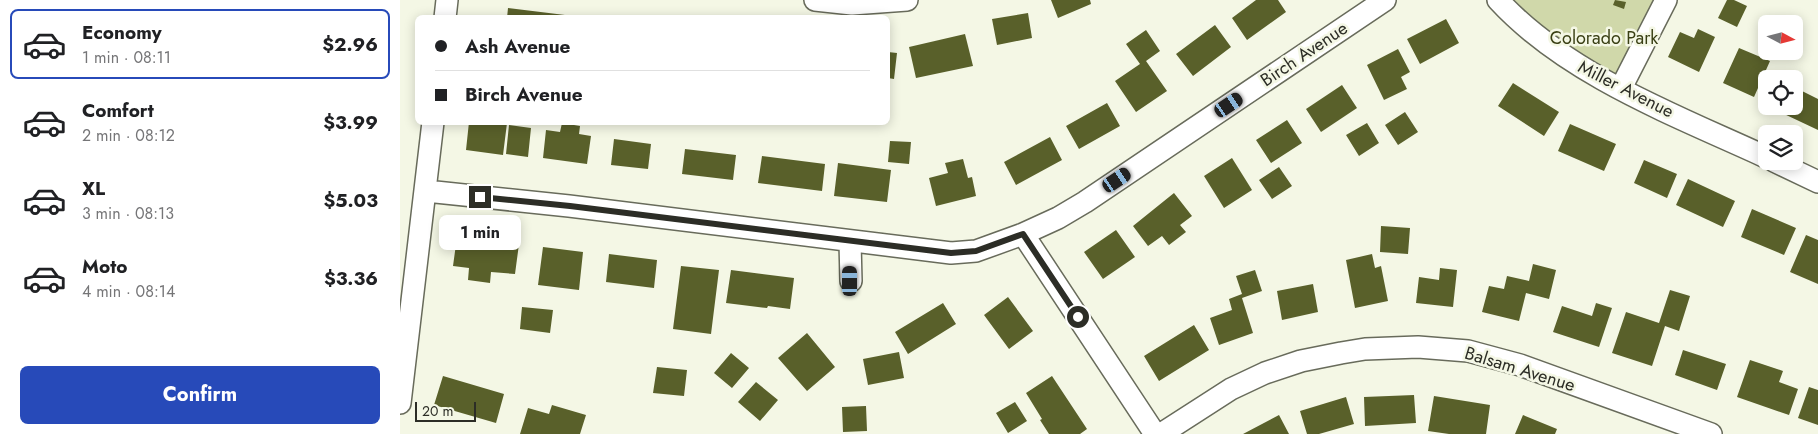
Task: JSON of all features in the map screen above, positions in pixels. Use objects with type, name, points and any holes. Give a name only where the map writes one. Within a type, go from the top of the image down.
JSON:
[{"type":"street","points":[[445,15],[447,0]]},
{"type":"street","points":[[815,0],[852,4],[906,0]]},
{"type":"street","name":"Birch Avenue","points":[[426,191],[579,207],[850,242],[951,253],[976,251],[1023,234],[1058,218],[1085,202],[1385,0]]},
{"type":"street","name":"Miller Avenue","points":[[1498,0],[1542,41],[1585,69],[1758,154]]},
{"type":"street","points":[[1621,88],[1666,0]]},
{"type":"street","points":[[400,403],[407,282],[426,191],[434,125]]},
{"type":"street","points":[[1793,170],[1818,182]]},
{"type":"street","points":[[1023,234],[1155,434]]},
{"type":"street","points":[[850,242],[850,281]]},
{"type":"street","name":"Balsam Avenue","points":[[1161,434],[1231,389],[1265,374],[1301,362],[1341,353],[1365,349],[1418,347],[1468,351],[1520,365],[1711,434]]},
{"type":"green space","name":"Colorado Park","points":[[1498,0],[1666,0],[1621,88]]},
{"type":"building","points":[[1051,0],[1090,0],[1091,4],[1058,18]]},
{"type":"building","points":[[1256,0],[1278,0],[1286,12],[1247,40],[1232,18]]},
{"type":"building","points":[[1615,0],[1626,2],[1624,9],[1613,5]]},
{"type":"building","points":[[1727,0],[1734,0],[1747,6],[1737,27],[1718,18]]},
{"type":"building","points":[[508,8],[565,15],[507,15]]},
{"type":"building","points":[[1028,13],[1032,38],[997,45],[992,19]]},
{"type":"building","points":[[1446,19],[1459,43],[1420,64],[1407,39]]},
{"type":"building","points":[[1215,25],[1231,47],[1193,76],[1176,54]]},
{"type":"building","points":[[1698,29],[1715,37],[1699,72],[1668,57],[1680,32],[1694,38]]},
{"type":"building","points":[[1146,30],[1160,51],[1146,61],[1167,91],[1136,112],[1115,81],[1140,64],[1126,44]]},
{"type":"building","points":[[965,34],[973,66],[916,78],[909,47]]},
{"type":"building","points":[[1739,48],[1758,56],[1758,60],[1770,61],[1766,70],[1758,70],[1758,88],[1754,97],[1723,83]]},
{"type":"building","points":[[1398,49],[1410,72],[1401,77],[1407,89],[1384,100],[1367,65]]},
{"type":"building","points":[[890,52],[897,53],[894,79],[890,78]]},
{"type":"building","points":[[1513,83],[1559,112],[1544,136],[1498,106]]},
{"type":"building","points":[[1342,85],[1357,108],[1321,132],[1306,109]]},
{"type":"building","points":[[1803,92],[1818,99],[1818,130],[1786,115],[1803,115]]},
{"type":"building","points":[[1107,103],[1120,126],[1079,149],[1066,126]]},
{"type":"building","points":[[1405,112],[1418,132],[1398,145],[1385,125]]},
{"type":"building","points":[[1287,120],[1302,143],[1271,163],[1256,140]]},
{"type":"building","points":[[1367,123],[1379,143],[1359,156],[1346,135]]},
{"type":"building","points":[[1570,124],[1616,144],[1604,171],[1558,151]]},
{"type":"building","points":[[469,125],[507,125],[503,155],[466,150]]},
{"type":"building","points":[[509,125],[531,128],[528,157],[506,154]]},
{"type":"building","points":[[562,125],[574,125],[580,126],[579,134],[591,136],[587,164],[543,158],[546,130],[560,132]]},
{"type":"building","points":[[1050,137],[1062,160],[1016,185],[1004,162]]},
{"type":"building","points":[[614,139],[651,144],[648,169],[611,165]]},
{"type":"building","points":[[890,141],[911,142],[909,164],[888,162]]},
{"type":"building","points":[[685,149],[736,155],[733,180],[682,174]]},
{"type":"building","points":[[762,156],[825,164],[822,191],[758,183]]},
{"type":"building","points":[[1232,158],[1252,190],[1224,208],[1204,176]]},
{"type":"building","points":[[963,159],[968,178],[972,177],[976,196],[936,206],[929,178],[948,173],[945,163]]},
{"type":"building","points":[[1644,160],[1677,174],[1667,198],[1634,183]]},
{"type":"building","points":[[838,163],[891,170],[887,202],[834,196]]},
{"type":"building","points":[[1279,167],[1292,186],[1272,199],[1259,180]]},
{"type":"building","points":[[1688,179],[1735,201],[1723,227],[1676,205]]},
{"type":"building","points":[[1174,193],[1192,216],[1180,225],[1186,232],[1169,245],[1162,236],[1148,246],[1133,226]]},
{"type":"building","points":[[1752,209],[1796,228],[1784,255],[1741,237]]},
{"type":"building","points":[[1381,226],[1410,228],[1408,254],[1380,252]]},
{"type":"building","points":[[1116,230],[1135,257],[1103,279],[1084,252]]},
{"type":"building","points":[[1806,235],[1818,240],[1818,284],[1790,272]]},
{"type":"building","points":[[457,237],[519,244],[515,274],[491,272],[490,283],[468,280],[469,268],[453,266]]},
{"type":"building","points":[[543,247],[583,252],[579,290],[538,285]]},
{"type":"building","points":[[609,254],[657,260],[654,288],[606,282]]},
{"type":"building","points":[[1372,254],[1375,268],[1381,266],[1388,301],[1355,308],[1346,260]]},
{"type":"building","points":[[1533,264],[1556,270],[1549,299],[1526,293],[1519,321],[1482,312],[1489,286],[1504,289],[1507,276],[1529,281]]},
{"type":"building","points":[[681,266],[719,270],[711,334],[673,329]]},
{"type":"building","points":[[1440,268],[1457,270],[1453,307],[1416,303],[1419,277],[1439,280]]},
{"type":"building","points":[[731,270],[794,278],[790,309],[726,303]]},
{"type":"building","points":[[1255,270],[1262,291],[1242,298],[1253,333],[1219,345],[1210,318],[1232,310],[1229,299],[1242,294],[1236,276]]},
{"type":"building","points":[[1313,284],[1318,312],[1282,320],[1277,291]]},
{"type":"building","points":[[1670,290],[1690,296],[1679,331],[1665,326],[1652,366],[1612,353],[1626,312],[1659,323]]},
{"type":"building","points":[[1008,297],[1033,331],[1009,349],[984,315]]},
{"type":"building","points":[[943,303],[956,324],[908,354],[895,332]]},
{"type":"building","points":[[1596,303],[1612,308],[1599,347],[1553,332],[1562,306],[1592,316]]},
{"type":"building","points":[[522,307],[553,310],[550,333],[520,329]]},
{"type":"building","points":[[1194,325],[1209,350],[1159,381],[1144,356]]},
{"type":"building","points":[[807,333],[835,367],[807,391],[778,358]]},
{"type":"building","points":[[1683,350],[1726,364],[1717,390],[1675,375]]},
{"type":"building","points":[[899,352],[904,378],[868,385],[863,359]]},
{"type":"building","points":[[731,353],[749,368],[732,388],[714,373]]},
{"type":"building","points":[[1750,360],[1783,371],[1779,382],[1798,389],[1789,415],[1737,397]]},
{"type":"building","points":[[657,367],[687,370],[684,396],[653,393]]},
{"type":"building","points":[[443,376],[504,394],[496,423],[434,405]]},
{"type":"building","points":[[1052,376],[1087,429],[1080,434],[1049,434],[1026,393]]},
{"type":"building","points":[[756,382],[778,400],[760,421],[738,402]]},
{"type":"building","points":[[1809,387],[1818,390],[1818,425],[1798,418]]},
{"type":"building","points":[[1414,395],[1416,423],[1365,426],[1364,397]]},
{"type":"building","points":[[1434,396],[1490,405],[1486,434],[1449,434],[1428,431]]},
{"type":"building","points":[[1346,397],[1354,424],[1319,434],[1307,434],[1300,411]]},
{"type":"building","points":[[1015,402],[1027,421],[1008,433],[996,413]]},
{"type":"building","points":[[552,405],[586,415],[580,434],[520,434],[528,408],[549,414]]},
{"type":"building","points":[[866,406],[867,431],[843,432],[842,407]]},
{"type":"building","points":[[1279,415],[1289,434],[1243,434]]},
{"type":"building","points":[[1523,415],[1557,429],[1555,434],[1515,434]]},
{"type":"route","points":[[480,197],[570,206],[951,253],[976,251],[1023,234],[1078,317]]}]
